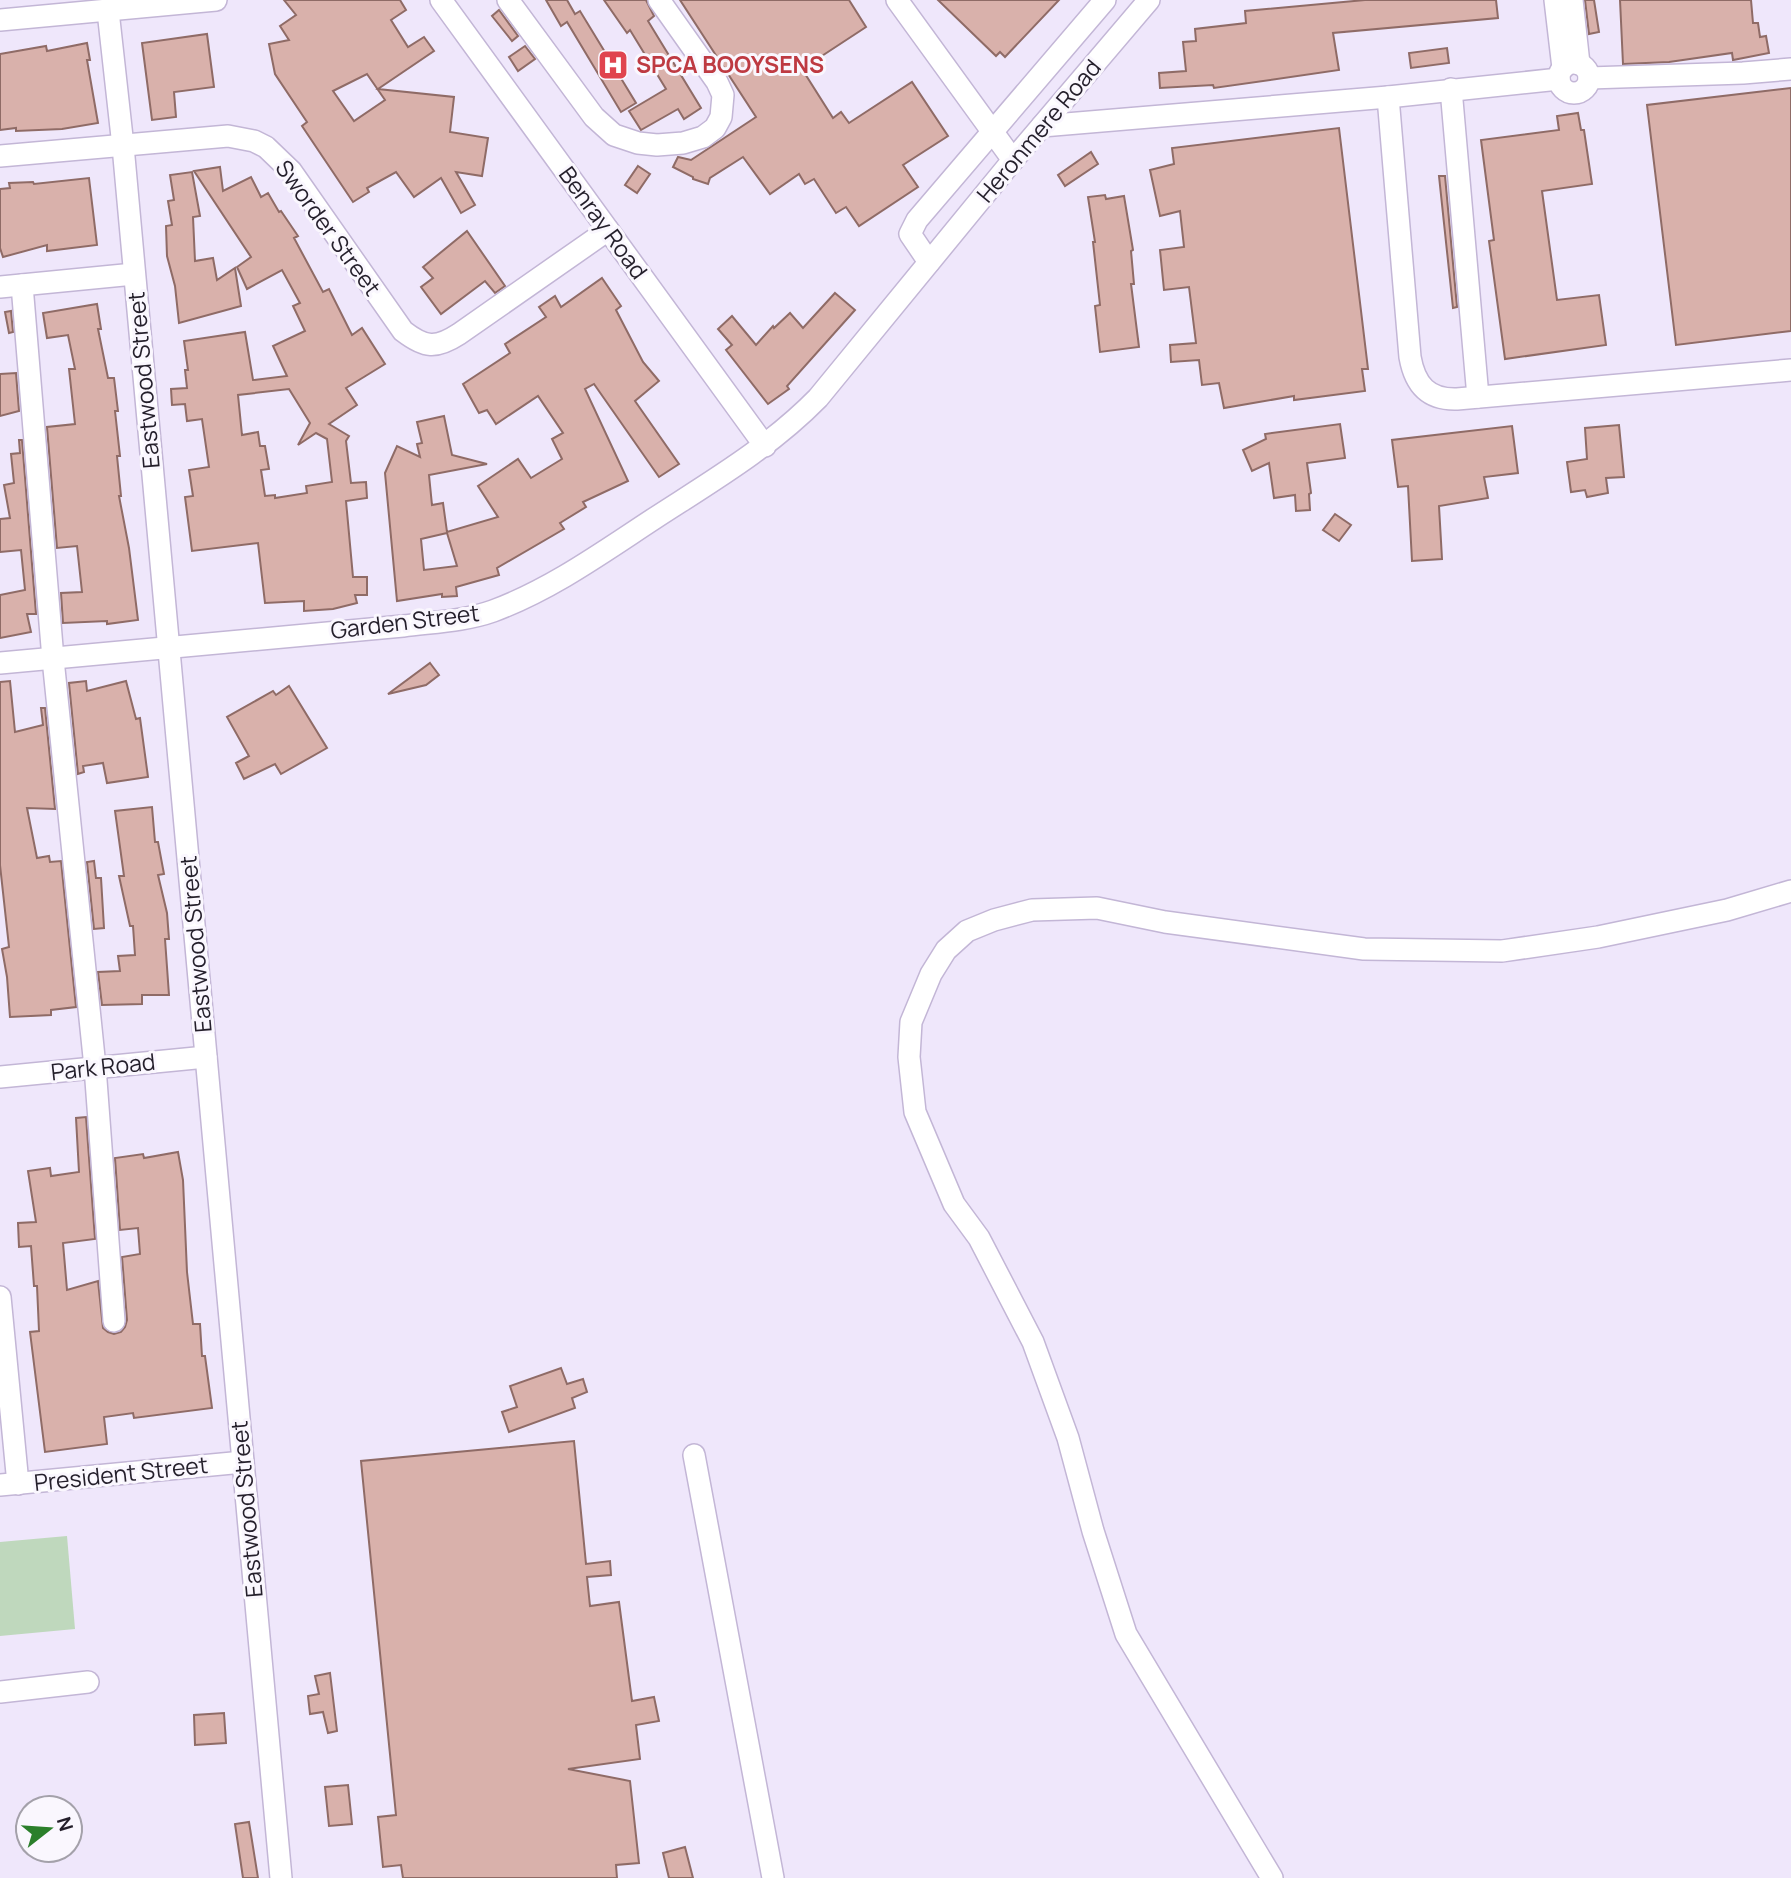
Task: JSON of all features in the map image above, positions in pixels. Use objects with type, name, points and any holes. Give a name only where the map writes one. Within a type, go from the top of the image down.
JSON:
[{"type":"street","points":[[0,20],[216,0]]},
{"type":"street","name":"Benray Road","points":[[441,0],[765,446]]},
{"type":"street","points":[[508,0],[594,117],[614,135],[638,143],[683,143],[703,137],[715,128],[721,117],[723,95],[717,82],[659,0]]},
{"type":"street","points":[[897,0],[1013,160]]},
{"type":"street","name":"Heronmere Road","points":[[929,262],[910,234],[917,220],[1105,0]]},
{"type":"street","name":"Heronmere Road","points":[[765,446],[818,398],[1013,160],[1149,0]]},
{"type":"street","points":[[1555,0],[1572,72]]},
{"type":"street","points":[[1572,0],[1572,72]]},
{"type":"street","name":"Eastwood Street","points":[[108,11],[123,146],[282,1878]]},
{"type":"street","points":[[1042,127],[1388,97],[1572,72],[1743,73],[1791,69]]},
{"type":"street","points":[[1451,89],[1478,397]]},
{"type":"street","points":[[1388,97],[1413,370],[1422,386],[1431,394],[1443,399],[1478,397],[1791,370]]},
{"type":"street","name":"Sworder Street","points":[[0,156],[228,136],[254,141],[266,147],[291,171],[392,317],[411,337],[428,345],[440,344],[459,334],[608,230]]},
{"type":"street","points":[[0,287],[134,274]]},
{"type":"street","points":[[22,285],[53,659],[95,1067],[114,1321]]},
{"type":"street","name":"Garden Street","points":[[0,663],[403,626],[489,612],[562,578],[765,446]]},
{"type":"street","points":[[1272,1878],[1126,1634],[1093,1531],[1068,1438],[1033,1342],[979,1238],[954,1204],[915,1112],[909,1057],[911,1021],[931,974],[946,950],[967,931],[1032,910],[1097,908],[1165,922],[1364,949],[1502,951],[1611,934],[1727,910],[1791,891]]},
{"type":"street","name":"Park Road","points":[[0,1077],[206,1057]]},
{"type":"street","points":[[0,1297],[9,1485]]},
{"type":"street","points":[[694,1455],[773,1878]]},
{"type":"street","name":"President Street","points":[[9,1485],[243,1462]]},
{"type":"street","points":[[0,1692],[88,1682]]},
{"type":"green space","points":[[67,1536],[75,1629],[0,1636],[0,1542]]},
{"type":"building","points":[[284,0],[400,0],[406,10],[391,20],[408,47],[424,37],[434,51],[378,89],[454,97],[450,132],[488,138],[482,176],[456,172],[475,205],[461,213],[441,178],[414,197],[396,172],[367,188],[369,192],[353,202],[302,126],[307,122],[275,74],[269,44],[289,40],[280,26],[296,15]],"holes":[[[367,74],[385,100],[354,121],[333,91]]]},
{"type":"building","points":[[546,0],[567,0],[575,14],[580,11],[636,103],[621,112],[567,22],[561,26]]},
{"type":"building","points":[[604,0],[646,0],[654,16],[648,21],[701,108],[684,119],[678,109],[641,130],[629,111],[666,89],[630,30],[627,33]]},
{"type":"building","points":[[680,0],[849,0],[866,27],[802,69],[833,118],[841,112],[849,123],[912,82],[948,136],[903,165],[918,187],[859,226],[846,207],[836,213],[814,179],[805,184],[799,174],[770,194],[743,157],[710,178],[708,184],[673,167],[678,157],[691,160],[756,117]]},
{"type":"building","points":[[938,0],[1059,0],[1005,57],[1000,52],[996,56]]},
{"type":"building","points":[[1365,0],[1496,0],[1498,18],[1333,33],[1339,70],[1214,88],[1213,85],[1160,88],[1159,73],[1186,71],[1183,42],[1196,41],[1195,29],[1246,23],[1245,11]]},
{"type":"building","points":[[1585,0],[1594,0],[1599,32],[1589,34]]},
{"type":"building","points":[[1620,0],[1751,0],[1753,23],[1758,23],[1760,37],[1766,36],[1769,53],[1733,60],[1732,53],[1669,62],[1623,64]]},
{"type":"building","points":[[499,10],[518,36],[512,41],[492,16]]},
{"type":"building","points":[[207,34],[214,87],[174,92],[176,117],[152,120],[142,43]]},
{"type":"building","points":[[87,43],[90,60],[87,60],[98,123],[62,129],[0,130],[0,54],[46,46],[47,51]]},
{"type":"building","points":[[525,46],[535,59],[518,71],[509,57]]},
{"type":"building","points":[[1447,48],[1449,63],[1411,68],[1409,53]]},
{"type":"building","points":[[1791,88],[1791,331],[1676,345],[1647,105]]},
{"type":"building","points":[[1578,113],[1581,130],[1584,130],[1592,184],[1542,191],[1557,300],[1599,295],[1606,345],[1505,359],[1489,241],[1494,240],[1481,140],[1559,130],[1557,116]]},
{"type":"building","points":[[1339,128],[1368,369],[1362,369],[1365,391],[1294,400],[1294,396],[1224,408],[1219,383],[1202,385],[1199,360],[1171,362],[1170,345],[1196,343],[1189,287],[1164,290],[1160,250],[1184,247],[1180,211],[1160,216],[1150,170],[1174,164],[1172,148]]},
{"type":"building","points":[[1091,152],[1098,164],[1065,186],[1058,175]]},
{"type":"building","points":[[638,166],[650,174],[637,193],[625,185]]},
{"type":"building","points":[[220,167],[223,191],[251,177],[261,197],[268,193],[298,236],[294,238],[323,292],[329,289],[352,335],[362,328],[385,364],[346,388],[357,405],[329,424],[349,436],[346,441],[351,483],[366,482],[367,498],[346,501],[353,577],[367,577],[367,595],[355,595],[357,603],[333,609],[304,611],[304,601],[265,603],[258,543],[192,551],[185,497],[193,496],[189,470],[209,467],[202,419],[187,421],[185,404],[172,405],[171,389],[187,388],[185,370],[188,370],[184,341],[245,332],[253,380],[287,376],[273,346],[305,331],[293,306],[300,303],[282,270],[247,289],[237,267],[251,257],[194,171]],"holes":[[[289,389],[310,423],[298,445],[316,433],[327,439],[332,482],[306,486],[307,493],[275,498],[275,495],[265,496],[261,470],[269,469],[265,446],[260,446],[258,432],[242,435],[238,395]]]},
{"type":"building","points":[[192,172],[200,216],[193,217],[195,261],[213,258],[217,280],[235,268],[241,306],[179,323],[175,286],[167,256],[166,226],[172,225],[168,201],[174,200],[170,175]]},
{"type":"building","points":[[1439,176],[1445,176],[1457,307],[1453,308]]},
{"type":"building","points":[[89,178],[97,245],[47,251],[47,245],[3,257],[0,248],[0,189],[10,188],[9,183],[34,184]]},
{"type":"building","points":[[1105,195],[1106,199],[1124,196],[1133,250],[1134,284],[1131,284],[1139,347],[1100,352],[1095,306],[1100,305],[1088,197]]},
{"type":"building","points":[[467,231],[505,286],[495,293],[485,281],[441,314],[421,287],[433,278],[423,267]]},
{"type":"building","points":[[602,278],[621,306],[616,310],[643,362],[659,381],[635,401],[679,464],[659,477],[594,384],[585,389],[628,481],[583,502],[586,507],[560,523],[564,529],[497,568],[499,575],[456,587],[457,596],[442,597],[442,594],[397,601],[385,473],[397,446],[420,457],[417,444],[422,443],[417,422],[444,416],[452,455],[487,464],[429,475],[432,505],[443,503],[447,532],[498,517],[478,486],[518,459],[531,478],[562,459],[552,439],[563,433],[538,396],[496,424],[487,410],[479,413],[463,384],[510,353],[505,344],[546,317],[539,307],[555,296],[561,307]],"holes":[[[447,533],[457,566],[424,570],[421,539]]]},
{"type":"building","points":[[835,293],[855,310],[787,386],[789,389],[768,404],[726,350],[732,345],[718,329],[732,316],[756,345],[773,326],[774,328],[790,313],[803,328]]},
{"type":"building","points":[[97,304],[101,329],[98,329],[108,378],[114,378],[120,456],[117,456],[119,496],[138,620],[107,624],[107,621],[63,623],[61,593],[82,592],[77,546],[57,548],[47,427],[75,424],[69,369],[75,369],[68,335],[47,338],[43,313]]},
{"type":"building","points":[[11,311],[13,332],[9,333],[5,312]]},
{"type":"building","points":[[16,373],[19,411],[0,416],[0,374]]},
{"type":"building","points":[[1340,424],[1345,458],[1307,463],[1310,510],[1296,511],[1295,495],[1274,498],[1269,463],[1252,471],[1243,450],[1266,439],[1265,434]]},
{"type":"building","points":[[1619,425],[1624,477],[1606,478],[1608,493],[1587,497],[1585,490],[1571,492],[1567,462],[1587,459],[1585,428]]},
{"type":"building","points":[[1512,426],[1518,473],[1484,477],[1488,498],[1439,506],[1442,559],[1412,561],[1408,486],[1398,487],[1392,440]]},
{"type":"building","points":[[19,440],[22,440],[36,614],[27,614],[31,632],[0,638],[0,595],[25,590],[21,550],[0,552],[0,519],[10,518],[4,485],[14,483],[11,454],[20,453]]},
{"type":"building","points":[[1335,514],[1351,525],[1339,541],[1323,530]]},
{"type":"building","points":[[430,663],[439,675],[426,685],[388,694]]},
{"type":"building","points":[[10,681],[15,732],[43,725],[41,708],[45,708],[55,809],[27,808],[37,858],[49,856],[50,862],[61,861],[76,1007],[51,1010],[51,1015],[10,1017],[2,949],[9,947],[0,865],[0,682]]},
{"type":"building","points":[[86,681],[87,691],[126,681],[136,719],[140,718],[148,777],[107,783],[103,763],[83,766],[84,772],[78,774],[69,683]]},
{"type":"building","points":[[289,686],[327,748],[281,774],[275,764],[244,779],[236,763],[249,756],[227,717],[273,691],[276,695]]},
{"type":"building","points":[[152,807],[155,842],[158,842],[164,874],[158,875],[167,913],[169,939],[165,939],[169,995],[142,995],[142,1004],[102,1005],[98,972],[120,971],[118,956],[135,955],[133,926],[130,926],[119,876],[124,876],[115,811]]},
{"type":"building","points":[[94,861],[96,878],[101,878],[104,928],[94,929],[87,862]]},
{"type":"building","points":[[86,1117],[95,1239],[63,1243],[67,1290],[98,1281],[103,1328],[114,1334],[121,1332],[127,1320],[122,1257],[140,1254],[138,1228],[120,1230],[115,1158],[143,1154],[144,1158],[178,1152],[183,1180],[187,1272],[193,1324],[200,1324],[202,1356],[205,1356],[212,1408],[134,1418],[133,1413],[104,1417],[107,1444],[45,1452],[30,1332],[39,1331],[37,1286],[34,1286],[31,1246],[19,1247],[18,1223],[36,1222],[28,1171],[50,1168],[51,1176],[79,1172],[76,1118]]},
{"type":"building","points":[[561,1368],[567,1384],[583,1379],[587,1392],[572,1398],[575,1408],[509,1432],[502,1412],[517,1407],[510,1386]]},
{"type":"building","points":[[574,1441],[586,1564],[610,1561],[611,1575],[587,1577],[590,1606],[619,1602],[632,1701],[654,1697],[659,1721],[636,1725],[640,1759],[568,1769],[630,1781],[639,1863],[616,1865],[617,1878],[403,1878],[401,1865],[383,1867],[378,1817],[396,1815],[361,1461]]},
{"type":"building","points":[[330,1673],[337,1731],[328,1733],[323,1712],[310,1714],[308,1696],[319,1694],[315,1676]]},
{"type":"building","points":[[224,1713],[226,1743],[195,1745],[194,1715]]},
{"type":"building","points":[[348,1785],[352,1824],[329,1826],[325,1787]]},
{"type":"building","points":[[249,1822],[258,1878],[243,1878],[235,1824]]},
{"type":"building","points":[[685,1847],[693,1878],[669,1878],[663,1853]]},
{"type":"place","name":"SPCA BOOYSENS","points":[[613,65]]}]
